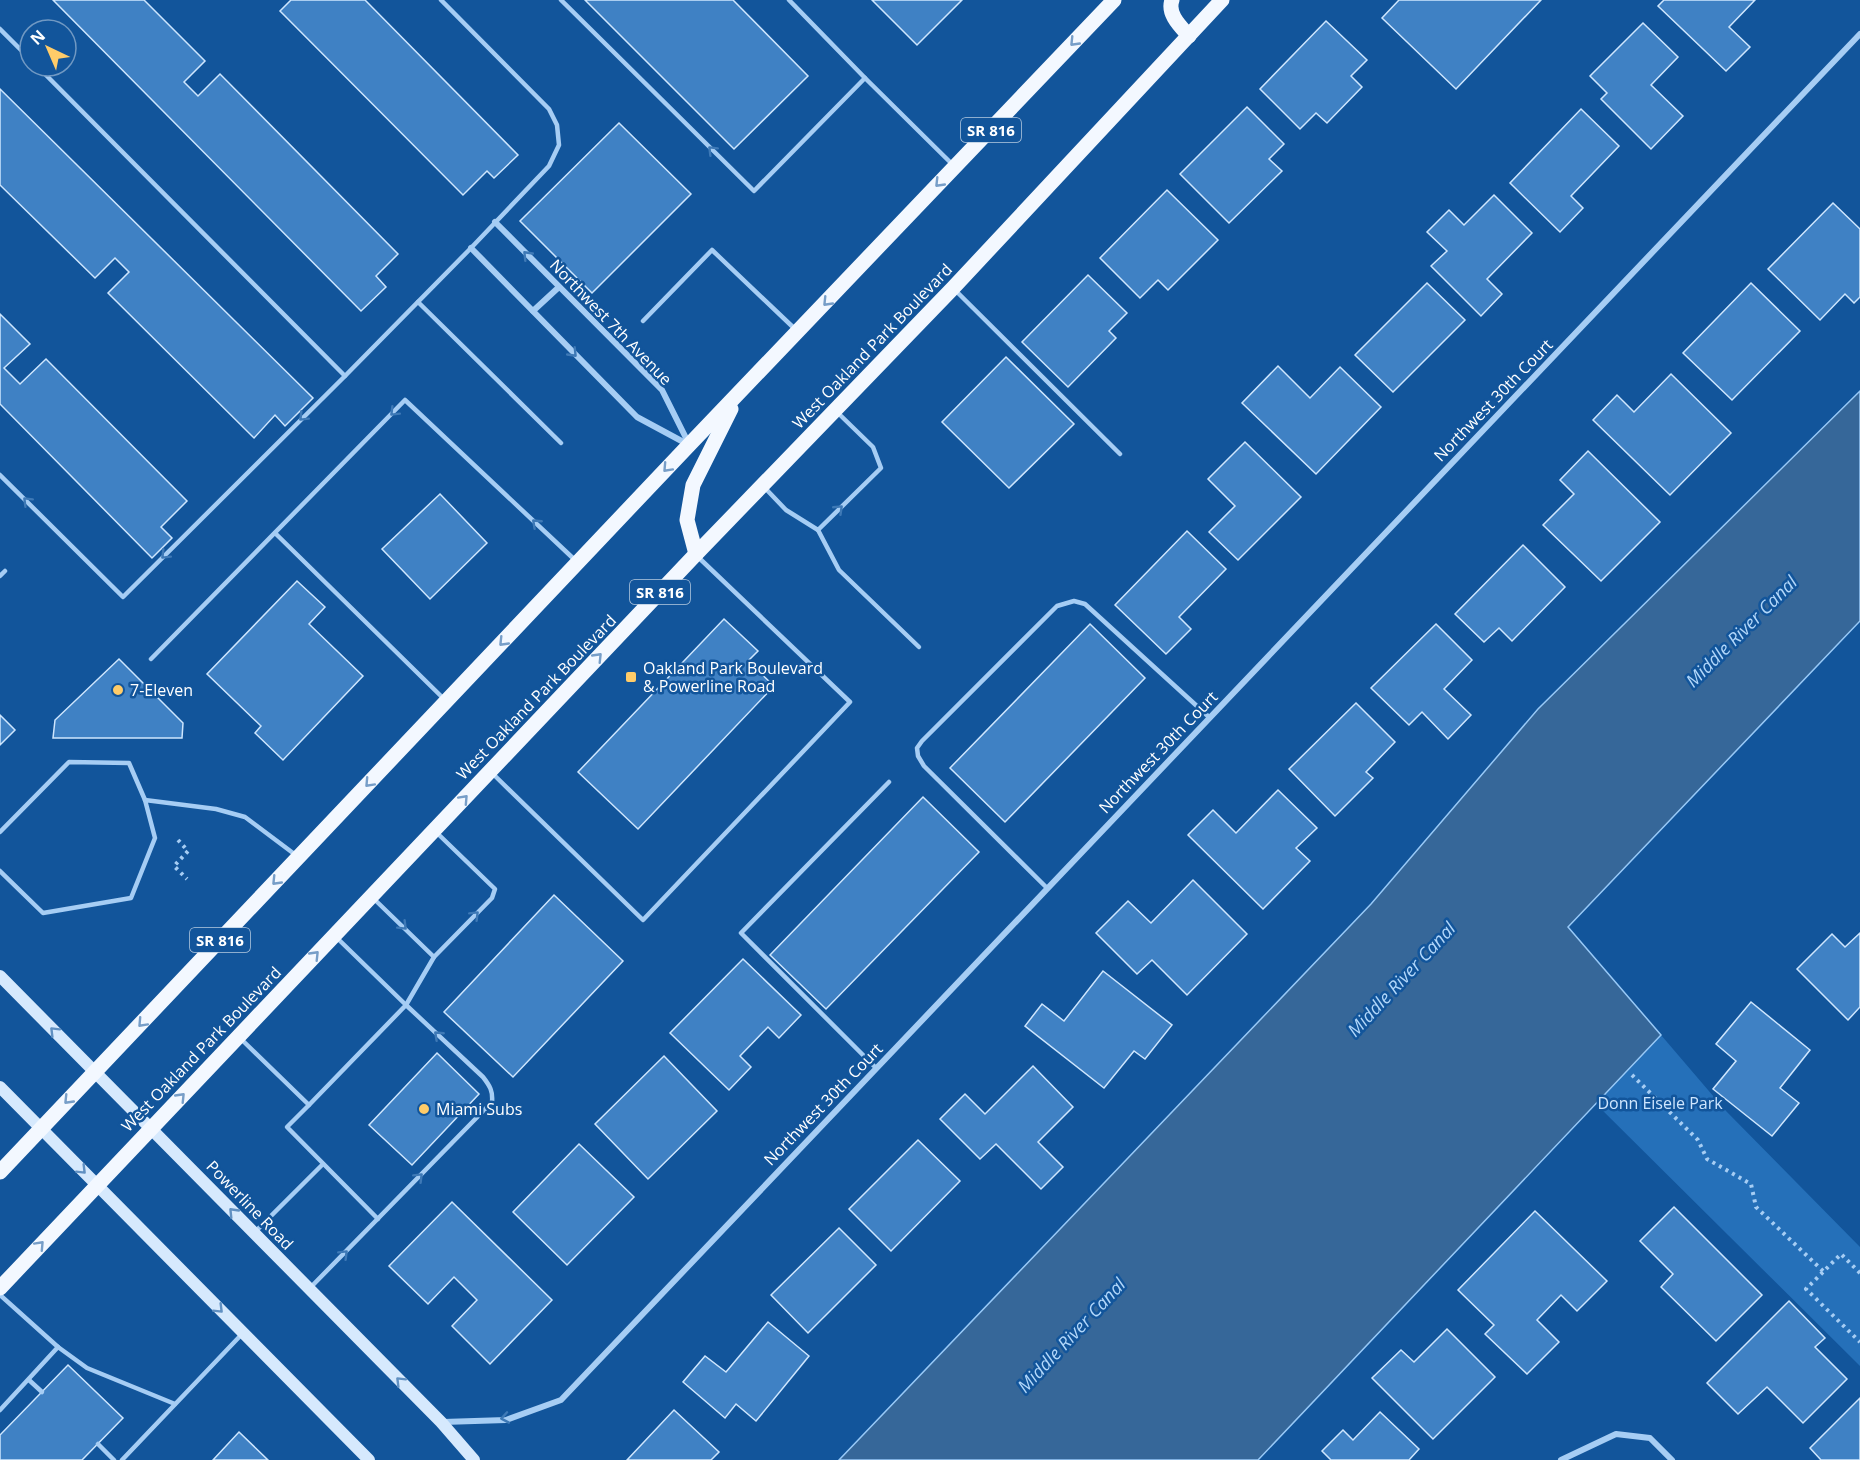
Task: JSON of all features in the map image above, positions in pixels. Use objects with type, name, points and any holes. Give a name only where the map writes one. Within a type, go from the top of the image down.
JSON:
[{"type":"main road","name":"SR 816","points":[[0,1172],[1114,0]]},
{"type":"main road","points":[[1173,0],[1170,6],[1172,13],[1179,26],[1189,36]]},
{"type":"main road","name":"West Oakland Park Boulevard","points":[[0,1288],[696,554],[953,288],[1222,0]]},
{"type":"main road","points":[[696,554],[687,520],[693,485],[737,396]]},
{"type":"main road","name":"Powerline Road","points":[[0,976],[441,1422],[474,1460]]},
{"type":"main road","points":[[0,1087],[369,1460]]},
{"type":"street","name":"Northwest 30th Court","points":[[441,1422],[506,1419],[561,1400],[1860,34]]},
{"type":"street","name":"Northwest 7th Avenue","points":[[495,222],[662,390],[689,445]]},
{"type":"street","points":[[471,248],[637,417],[689,445]]},
{"type":"street","points":[[532,311],[559,287]]},
{"type":"street","points":[[1561,1460],[1616,1434],[1650,1438],[1672,1460]]},
{"type":"lane","points":[[0,475],[123,597],[345,376],[549,166],[559,145],[558,125],[549,109],[441,0]]},
{"type":"lane","points":[[561,0],[754,191],[866,78]]},
{"type":"lane","points":[[789,0],[955,167]]},
{"type":"lane","points":[[0,28],[18,47]]},
{"type":"lane","points":[[49,78],[345,376]]},
{"type":"lane","points":[[643,321],[712,250],[798,332]]},
{"type":"lane","points":[[953,288],[1120,454]]},
{"type":"lane","points":[[418,302],[561,443]]},
{"type":"lane","points":[[151,659],[405,400],[578,563]]},
{"type":"lane","points":[[818,530],[881,468],[873,447],[835,410]]},
{"type":"lane","points":[[763,486],[786,510],[818,530],[839,570],[919,647]]},
{"type":"lane","points":[[275,533],[447,701]]},
{"type":"lane","points":[[490,771],[643,920],[723,836],[850,702],[696,554]]},
{"type":"lane","points":[[0,576],[5,571]]},
{"type":"lane","points":[[1047,888],[924,766],[918,756],[917,748],[922,741],[1057,606],[1074,601],[1084,604],[1210,718]]},
{"type":"lane","points":[[0,832],[69,762],[129,763],[145,800],[154,838],[131,898],[43,914],[0,871]]},
{"type":"lane","points":[[876,1068],[741,933],[889,782]]},
{"type":"lane","points":[[145,800],[216,808],[245,817],[299,857]]},
{"type":"lane","points":[[378,1219],[287,1127],[406,1005],[434,957],[492,898],[495,890],[434,830]]},
{"type":"lane","points":[[372,896],[434,957]]},
{"type":"lane","points":[[309,1289],[492,1102],[493,1095],[483,1077],[334,936]]},
{"type":"lane","points":[[238,1036],[309,1105]]},
{"type":"lane","points":[[254,1233],[323,1164]]},
{"type":"lane","points":[[0,1295],[58,1347],[87,1368],[175,1404]]},
{"type":"lane","points":[[122,1460],[243,1332]]},
{"type":"lane","points":[[0,1410],[58,1347]]},
{"type":"lane","points":[[28,1380],[42,1392]]},
{"type":"lane","points":[[98,1444],[114,1460]]},
{"type":"path","points":[[178,840],[188,850],[174,866],[187,879]]},
{"type":"path","points":[[1632,1075],[1698,1140],[1707,1159],[1751,1184],[1756,1207],[1824,1272]]},
{"type":"path","points":[[1860,1273],[1841,1254],[1806,1289],[1860,1342]]},
{"type":"green space","name":"Donn Eisele Park","points":[[1661,1035],[1726,1111],[1860,1247],[1860,1366],[1595,1103]]},
{"type":"water","name":"Middle River Canal","points":[[1860,391],[1860,621],[1568,927],[1661,1035],[1258,1460],[839,1460],[1371,904],[1538,709]]},
{"type":"building","points":[[53,0],[144,0],[205,61],[184,82],[198,96],[220,74],[398,254],[376,276],[386,287],[361,311],[78,25],[78,18],[71,18]]},
{"type":"building","points":[[291,0],[365,0],[518,155],[494,178],[487,171],[463,195],[280,11]]},
{"type":"building","points":[[585,0],[733,0],[808,76],[734,149]]},
{"type":"building","points":[[872,0],[962,0],[917,45]]},
{"type":"building","points":[[1399,0],[1541,0],[1456,89],[1382,18]]},
{"type":"building","points":[[1664,0],[1755,0],[1729,27],[1750,47],[1726,71],[1658,6]]},
{"type":"building","points":[[1326,21],[1367,60],[1351,76],[1362,87],[1327,123],[1316,113],[1300,129],[1260,89]]},
{"type":"building","points":[[1643,23],[1678,57],[1651,85],[1683,116],[1651,149],[1601,99],[1607,93],[1590,76]]},
{"type":"building","points":[[0,89],[313,398],[285,426],[275,415],[254,438],[108,293],[129,272],[115,258],[95,278],[0,185]]},
{"type":"building","points":[[1247,107],[1284,144],[1269,159],[1282,171],[1229,223],[1180,174]]},
{"type":"building","points":[[1581,109],[1619,146],[1571,196],[1583,208],[1560,232],[1510,183]]},
{"type":"building","points":[[619,123],[691,194],[592,293],[520,221]]},
{"type":"building","points":[[1167,190],[1218,240],[1168,290],[1158,280],[1140,298],[1100,258]]},
{"type":"building","points":[[1494,195],[1532,233],[1487,279],[1502,294],[1481,316],[1431,266],[1447,251],[1427,232],[1449,210],[1464,225]]},
{"type":"building","points":[[1833,203],[1860,229],[1860,297],[1854,303],[1845,294],[1820,320],[1768,269]]},
{"type":"building","points":[[1088,275],[1127,313],[1109,331],[1116,338],[1068,387],[1022,342]]},
{"type":"building","points":[[1427,283],[1465,320],[1393,392],[1355,355]]},
{"type":"building","points":[[1751,283],[1800,331],[1732,400],[1683,353]]},
{"type":"building","points":[[0,314],[30,344],[4,368],[20,384],[46,359],[187,501],[161,527],[172,538],[152,558],[0,404]]},
{"type":"building","points":[[1006,357],[1074,424],[1009,488],[942,422]]},
{"type":"building","points":[[1278,366],[1310,398],[1340,367],[1381,407],[1316,474],[1242,403]]},
{"type":"building","points":[[1671,374],[1731,433],[1670,495],[1593,420],[1617,395],[1634,412]]},
{"type":"building","points":[[1245,442],[1301,497],[1238,560],[1209,532],[1235,506],[1208,479]]},
{"type":"building","points":[[1588,451],[1660,522],[1601,581],[1543,525],[1574,494],[1560,480]]},
{"type":"building","points":[[440,494],[487,543],[430,599],[382,549]]},
{"type":"building","points":[[1187,531],[1226,569],[1179,617],[1191,629],[1166,654],[1115,605]]},
{"type":"building","points":[[1523,545],[1565,587],[1512,641],[1499,628],[1484,642],[1455,614]]},
{"type":"building","points":[[297,581],[325,607],[309,624],[363,676],[283,760],[255,733],[261,726],[207,674]]},
{"type":"building","points":[[724,619],[758,651],[748,661],[774,686],[638,829],[578,772]]},
{"type":"building","points":[[1090,624],[1145,678],[1005,822],[950,768]]},
{"type":"building","points":[[1436,624],[1472,660],[1444,689],[1471,715],[1448,739],[1422,712],[1409,725],[1371,688]]},
{"type":"building","name":"7-Eleven","points":[[119,659],[183,723],[182,738],[53,738],[55,720]]},
{"type":"building","points":[[1356,703],[1395,742],[1366,772],[1373,778],[1335,816],[1289,769]]},
{"type":"building","points":[[0,715],[15,730],[0,745]]},
{"type":"building","points":[[1278,790],[1317,828],[1296,848],[1310,861],[1263,909],[1188,835],[1213,810],[1236,833]]},
{"type":"building","points":[[923,797],[979,852],[826,1009],[770,955]]},
{"type":"building","points":[[1193,880],[1247,934],[1187,995],[1152,960],[1137,974],[1096,933],[1128,901],[1151,923]]},
{"type":"building","points":[[554,895],[623,961],[513,1077],[444,1012]]},
{"type":"building","points":[[1860,933],[1860,1007],[1848,1020],[1797,969],[1832,934],[1845,947]]},
{"type":"building","points":[[743,959],[801,1015],[779,1038],[768,1027],[740,1056],[751,1067],[729,1090],[670,1033]]},
{"type":"building","points":[[1103,971],[1172,1025],[1145,1059],[1134,1051],[1104,1088],[1025,1026],[1042,1004],[1064,1021]]},
{"type":"building","points":[[1751,1002],[1810,1050],[1780,1088],[1799,1103],[1772,1136],[1713,1089],[1736,1061],[1716,1044]]},
{"type":"building","points":[[437,1053],[479,1094],[412,1165],[369,1125]]},
{"type":"building","points":[[664,1056],[717,1111],[648,1179],[595,1124]]},
{"type":"building","points":[[1033,1066],[1073,1107],[1038,1142],[1063,1167],[1041,1189],[996,1144],[980,1159],[940,1119],[965,1094],[985,1114]]},
{"type":"building","points":[[918,1140],[960,1181],[891,1251],[849,1209]]},
{"type":"building","points":[[579,1144],[634,1197],[567,1265],[513,1212]]},
{"type":"building","points":[[452,1202],[552,1300],[490,1364],[452,1326],[477,1300],[454,1277],[428,1304],[389,1266]]},
{"type":"building","points":[[1674,1207],[1762,1295],[1716,1341],[1661,1287],[1673,1274],[1640,1241]]},
{"type":"building","points":[[1535,1211],[1607,1281],[1577,1311],[1561,1295],[1537,1320],[1559,1342],[1527,1374],[1485,1334],[1494,1325],[1458,1290]]},
{"type":"building","points":[[839,1228],[876,1265],[808,1333],[771,1295]]},
{"type":"building","points":[[1789,1301],[1825,1338],[1815,1347],[1847,1379],[1803,1423],[1767,1387],[1738,1414],[1707,1383]]},
{"type":"building","points":[[768,1322],[809,1356],[756,1421],[736,1404],[725,1418],[683,1382],[705,1356],[726,1372]]},
{"type":"building","points":[[1447,1329],[1495,1377],[1433,1439],[1372,1378],[1401,1350],[1414,1362]]},
{"type":"building","points":[[68,1365],[123,1418],[82,1460],[0,1460],[0,1435]]},
{"type":"building","points":[[1860,1398],[1860,1460],[1821,1460],[1810,1448]]},
{"type":"building","points":[[674,1410],[719,1452],[711,1460],[627,1460]]},
{"type":"building","points":[[1380,1412],[1419,1449],[1409,1460],[1331,1460],[1322,1451],[1343,1430],[1353,1440]]},
{"type":"building","points":[[239,1432],[268,1460],[213,1460]]},
{"type":"place","name":"Oakland Park Boulevard & Powerline Road","points":[[631,677]]},
{"type":"place","name":"7-Eleven","points":[[118,690]]},
{"type":"place","name":"Miami Subs","points":[[424,1109]]}]
